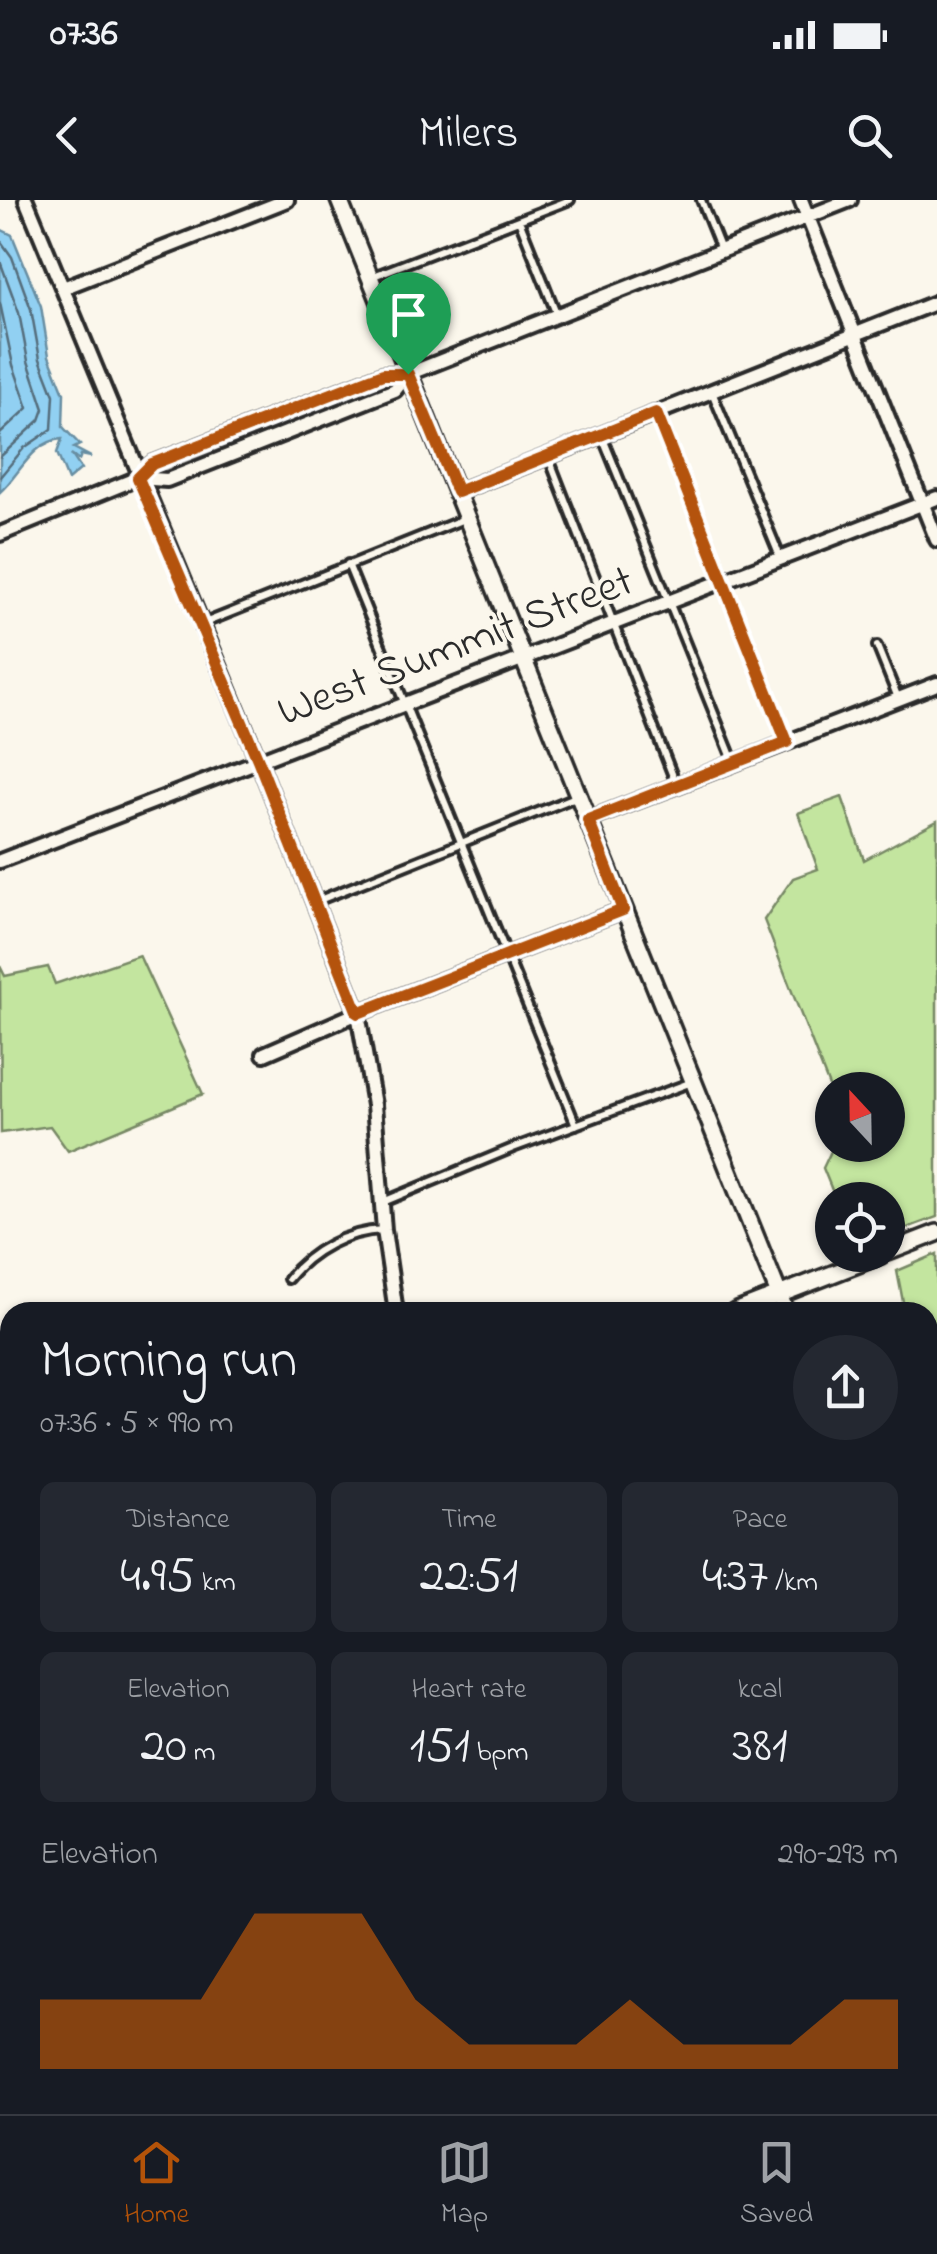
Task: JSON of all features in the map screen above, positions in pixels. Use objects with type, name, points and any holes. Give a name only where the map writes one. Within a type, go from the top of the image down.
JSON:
[{"type":"street","points":[[26,200],[138,478],[259,762],[358,1013],[374,1105],[384,1230],[395,1302]]},
{"type":"street","points":[[63,288],[287,200]]},
{"type":"street","points":[[338,200],[782,1302]]},
{"type":"street","points":[[801,200],[937,540]]},
{"type":"street","points":[[0,534],[138,478],[152,464],[365,381],[388,373],[408,374],[850,200]]},
{"type":"street","points":[[457,492],[937,302]]},
{"type":"street","points":[[138,478],[167,480],[394,390],[408,374]]},
{"type":"street","name":"West Summit Street","points":[[0,861],[937,498]]},
{"type":"street","points":[[588,820],[937,684]]},
{"type":"street","points":[[264,1054],[358,1013],[623,910]]},
{"type":"street","points":[[905,1246],[937,1233]]},
{"type":"street","points":[[761,1302],[838,1272]]},
{"type":"lane","points":[[370,277],[570,200]]},
{"type":"lane","points":[[701,200],[721,250]]},
{"type":"lane","points":[[520,220],[557,315]]},
{"type":"lane","points":[[711,391],[781,559]]},
{"type":"lane","points":[[656,413],[787,742]]},
{"type":"lane","points":[[601,435],[734,763]]},
{"type":"lane","points":[[548,456],[676,785]]},
{"type":"lane","points":[[201,624],[467,518]]},
{"type":"lane","points":[[348,564],[576,1125]]},
{"type":"lane","points":[[877,646],[899,699]]},
{"type":"lane","points":[[316,902],[578,796]]},
{"type":"lane","points":[[382,1202],[692,1082]]},
{"type":"lane","points":[[288,1278],[312,1254],[370,1231],[384,1230]]},
{"type":"green space","points":[[842,797],[864,860],[937,821],[937,1217],[905,1229],[905,1182],[829,1182],[823,1168],[826,1162],[905,1162],[905,1072],[823,1072],[764,920],[793,878],[818,869],[798,813]]},
{"type":"green space","points":[[139,955],[203,1094],[68,1151],[50,1126],[1,1133],[0,966],[5,976],[48,967],[55,984]]},
{"type":"green space","points":[[937,1254],[937,1302],[903,1302],[897,1272],[905,1272],[905,1268]]},
{"type":"water","points":[[0,229],[12,235],[41,306],[49,356],[64,393],[63,427],[80,445],[74,448],[91,457],[81,455],[79,460],[71,454],[81,469],[68,480],[57,453],[62,439],[52,441],[34,452],[0,492]]},
{"type":"route","points":[[383,374],[408,374],[457,492],[656,413],[787,742],[588,820],[623,910],[358,1013],[259,762],[138,478],[152,464],[383,374]]}]
